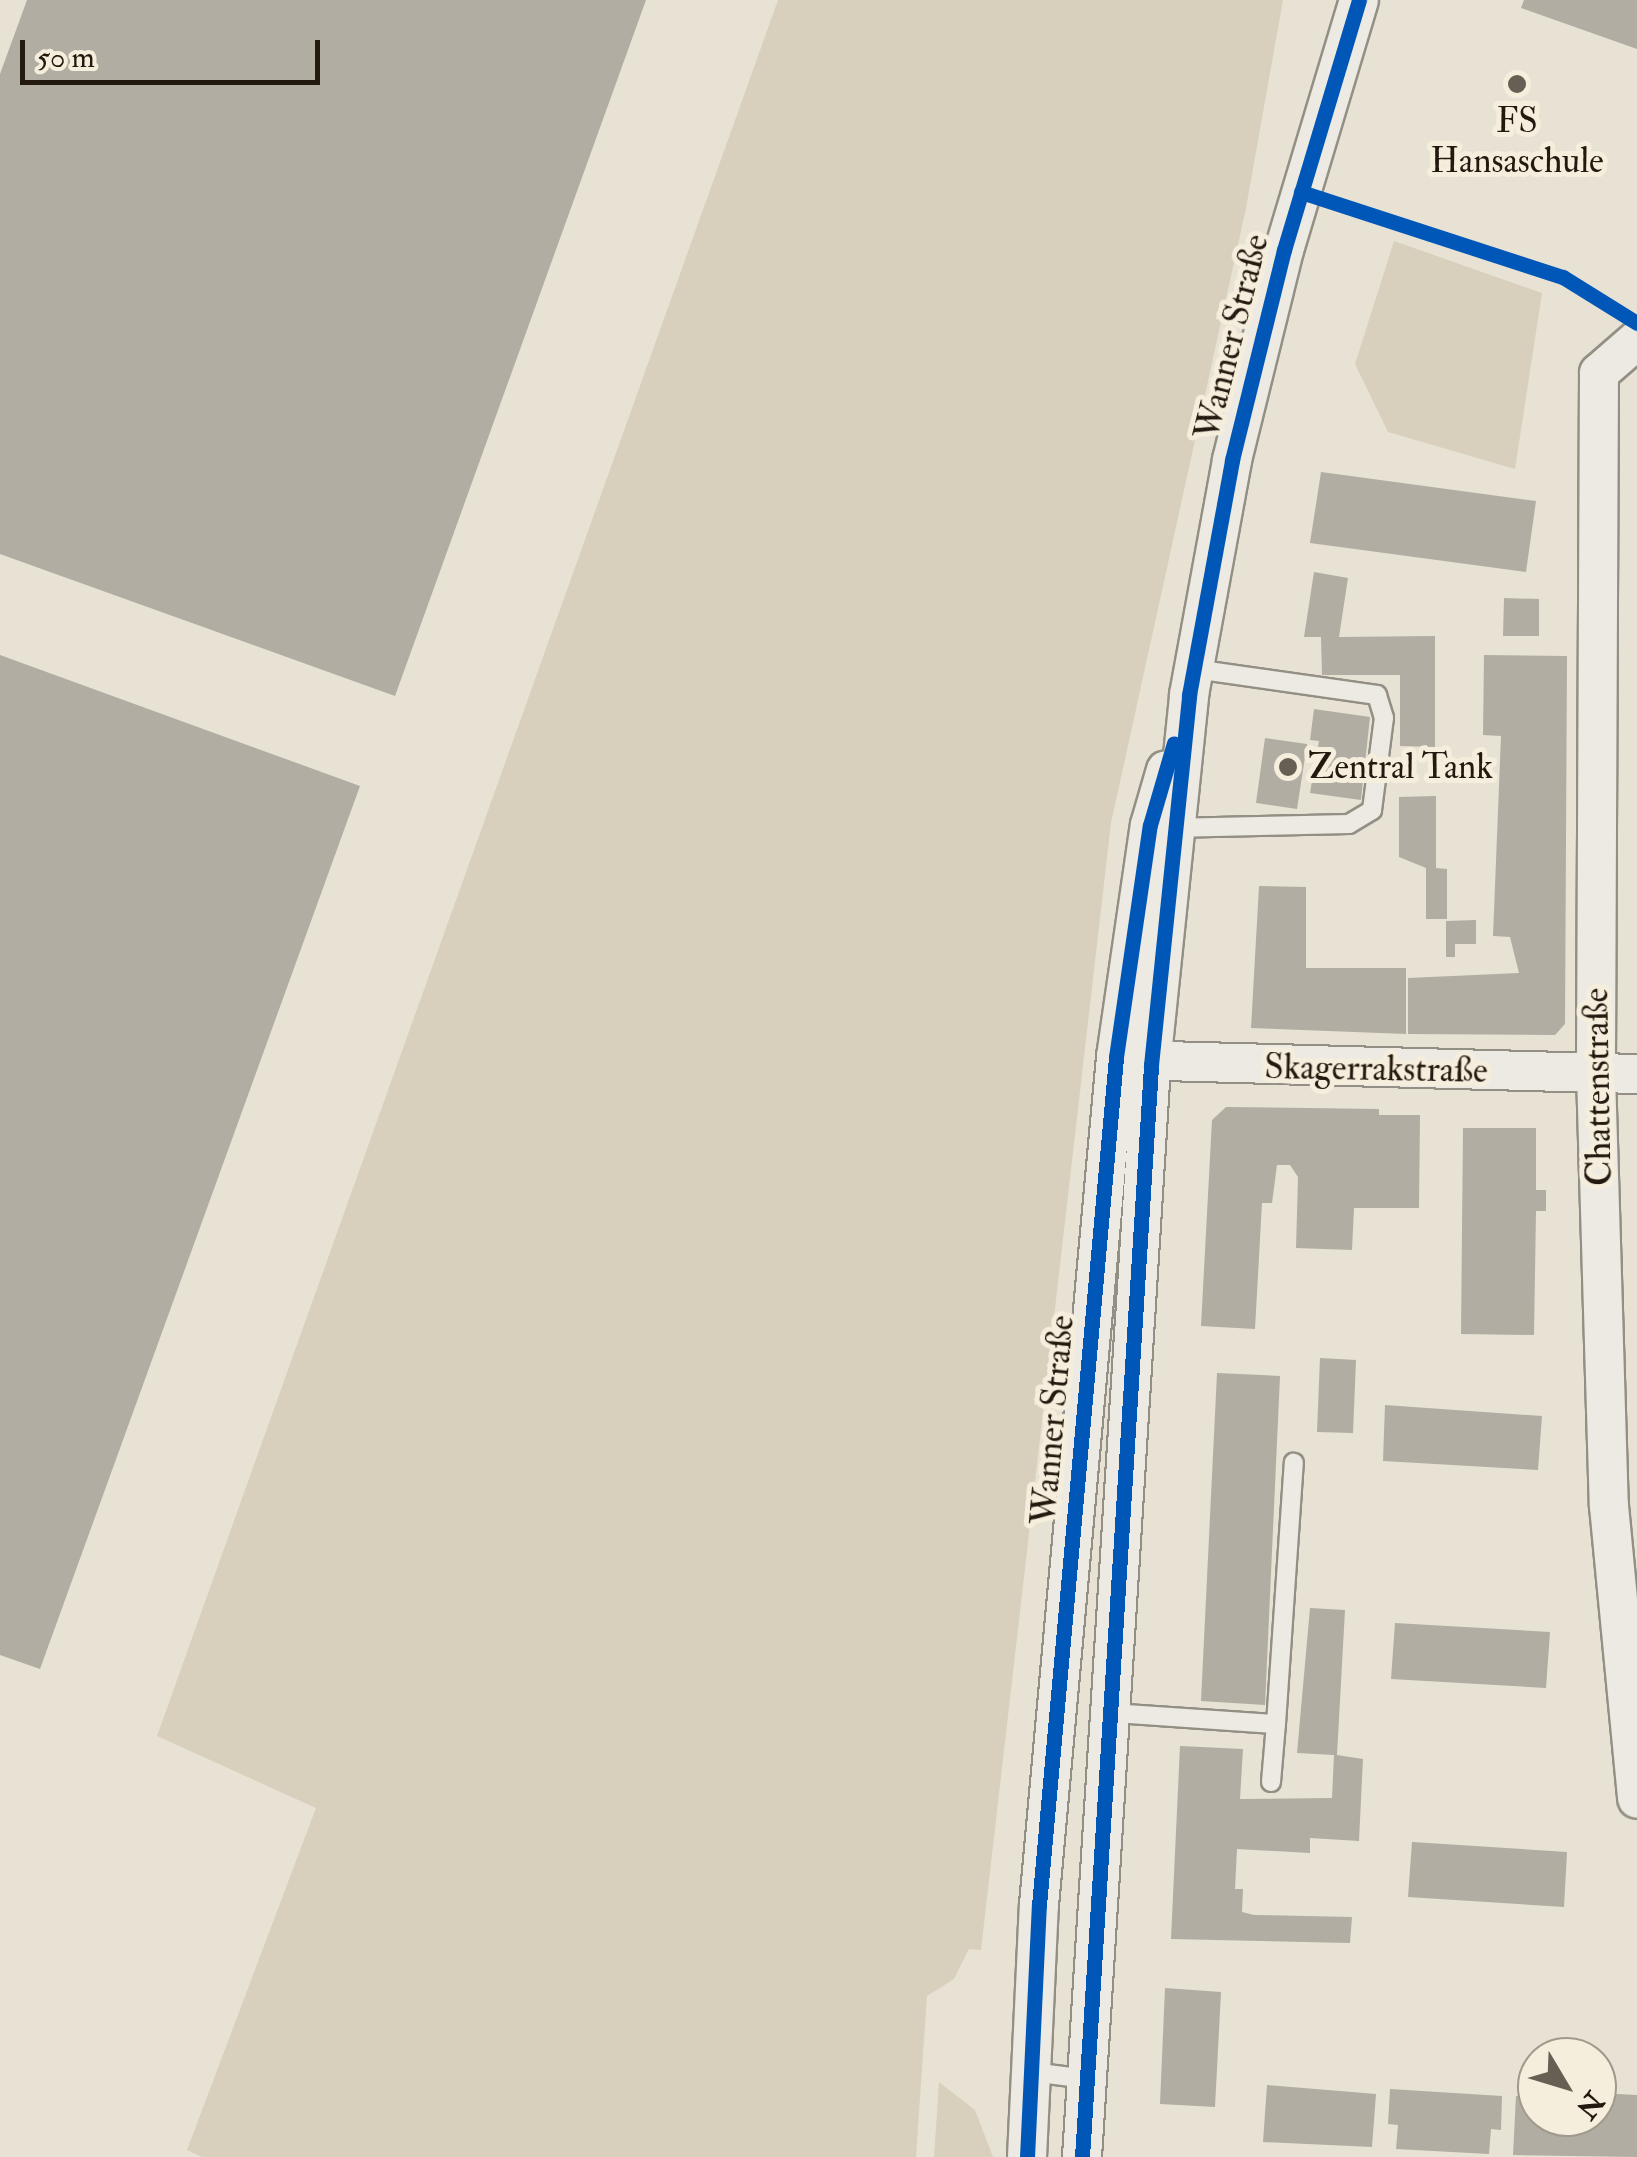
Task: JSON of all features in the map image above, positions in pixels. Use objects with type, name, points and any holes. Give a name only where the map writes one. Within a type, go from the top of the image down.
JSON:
[{"type":"street","name":"Wanner Straße","points":[[1027,2157],[1039,1906],[1164,827],[1232,460],[1275,288],[1359,0]]},
{"type":"street","name":"Chattenstraße","points":[[1637,340],[1599,373],[1596,1074],[1608,1506],[1637,1799]]},
{"type":"street","name":"Wanner Straße","points":[[1082,2157],[1114,1713],[1134,1061]]},
{"type":"street","name":"Skagerrakstraße","points":[[1134,1061],[1637,1074]]},
{"type":"lane","points":[[1164,827],[1349,824],[1372,810],[1384,718],[1377,695],[1357,688],[1191,682]]},
{"type":"lane","points":[[1271,1782],[1294,1463]]},
{"type":"lane","points":[[1114,1713],[1276,1724]]},
{"type":"lane","points":[[1032,2072],[1087,2078]]},
{"type":"shaded area","points":[[778,0],[1283,0],[1246,208],[1111,823],[981,1950],[969,1949],[954,1979],[927,1996],[916,2157],[202,2157],[187,2150],[316,1808],[157,1736]]},
{"type":"shaded area","points":[[1394,241],[1542,293],[1515,469],[1388,432],[1355,364]]},
{"type":"shaded area","points":[[939,2082],[975,2110],[993,2157],[934,2157]]},
{"type":"building","points":[[27,0],[646,0],[395,696],[0,554],[0,74]]},
{"type":"building","points":[[1524,0],[1637,0],[1637,49],[1521,8]]},
{"type":"building","points":[[1321,472],[1536,501],[1526,572],[1310,543]]},
{"type":"building","points":[[1314,572],[1348,578],[1339,637],[1435,636],[1435,747],[1400,746],[1400,675],[1322,675],[1321,637],[1304,637]]},
{"type":"building","points":[[1504,598],[1539,599],[1539,636],[1503,636]]},
{"type":"building","points":[[0,655],[360,786],[40,1669],[0,1655]]},
{"type":"building","points":[[1484,655],[1567,656],[1565,1024],[1555,1035],[1408,1034],[1408,978],[1519,973],[1510,937],[1493,936],[1501,736],[1483,735]]},
{"type":"building","points":[[1314,709],[1370,717],[1361,800],[1310,793],[1319,741],[1310,740]]},
{"type":"building","points":[[1265,738],[1307,744],[1297,809],[1256,803]]},
{"type":"building","points":[[1436,796],[1436,868],[1447,869],[1447,919],[1426,919],[1426,868],[1399,857],[1399,797]]},
{"type":"building","points":[[1259,886],[1306,887],[1306,968],[1406,968],[1406,1034],[1251,1028]]},
{"type":"building","points":[[1476,920],[1476,944],[1455,944],[1455,957],[1446,957],[1446,921]]},
{"type":"building","points":[[1226,1107],[1379,1109],[1379,1115],[1420,1115],[1419,1208],[1354,1208],[1352,1250],[1296,1248],[1298,1177],[1290,1165],[1277,1165],[1272,1203],[1262,1203],[1255,1329],[1201,1326],[1212,1120]]},
{"type":"building","points":[[1463,1128],[1536,1128],[1536,1190],[1546,1190],[1546,1211],[1536,1211],[1534,1335],[1461,1334]]},
{"type":"building","points":[[1320,1358],[1356,1360],[1353,1433],[1317,1432]]},
{"type":"building","points":[[1217,1373],[1280,1376],[1265,1705],[1201,1701]]},
{"type":"building","points":[[1385,1405],[1542,1416],[1538,1470],[1383,1461]]},
{"type":"building","points":[[1310,1608],[1345,1610],[1337,1755],[1363,1759],[1359,1841],[1310,1838],[1310,1853],[1237,1849],[1235,1889],[1243,1889],[1242,1912],[1254,1915],[1352,1917],[1350,1943],[1171,1939],[1180,1746],[1243,1749],[1240,1799],[1332,1798],[1334,1755],[1297,1753]]},
{"type":"building","points":[[1395,1623],[1550,1632],[1546,1688],[1391,1679]]},
{"type":"building","points":[[1412,1842],[1567,1852],[1564,1907],[1408,1897]]},
{"type":"building","points":[[1165,1988],[1221,1992],[1215,2107],[1160,2104]]},
{"type":"building","points":[[1267,2085],[1376,2094],[1372,2147],[1263,2142]]},
{"type":"building","points":[[1390,2089],[1502,2096],[1501,2130],[1491,2129],[1489,2154],[1396,2149],[1398,2125],[1388,2124]]},
{"type":"building","points":[[1617,2094],[1637,2095],[1637,2157],[1513,2155],[1516,2096],[1517,2137],[1617,2137]]},
{"type":"cycle path","points":[[1082,2157],[1151,1065],[1189,695],[1232,460],[1284,250],[1359,0]]},
{"type":"cycle path","points":[[1301,192],[1563,277],[1637,323]]},
{"type":"cycle path","points":[[1027,2157],[1039,1905],[1116,1057],[1150,825],[1174,743]]},
{"type":"place","name":"FS Hansaschule","points":[[1517,84]]},
{"type":"place","name":"Zentral Tank","points":[[1288,767]]}]
